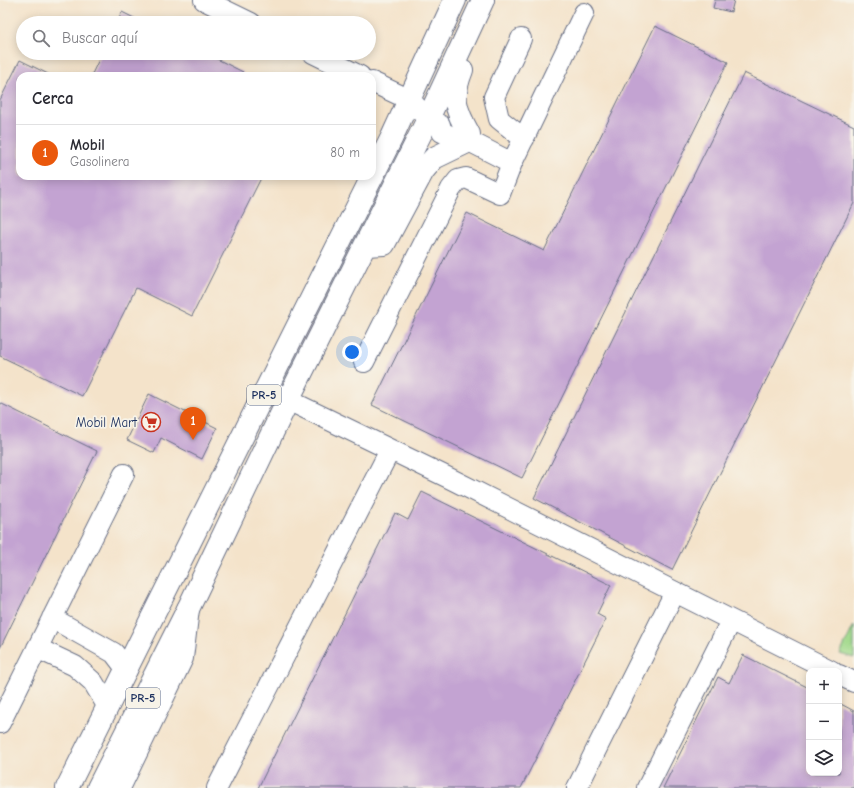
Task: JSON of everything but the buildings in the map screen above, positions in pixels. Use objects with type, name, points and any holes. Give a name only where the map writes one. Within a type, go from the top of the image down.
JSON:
[{"type":"main road","name":"PR-5","points":[[376,169],[410,100],[454,0]]},
{"type":"main road","name":"PR-5","points":[[98,788],[188,609],[288,400],[366,245],[434,122],[462,45],[483,0]]},
{"type":"main road","points":[[366,245],[384,244],[423,171],[434,158],[468,139],[457,111],[455,98],[455,87],[466,59],[462,45]]},
{"type":"main road","name":"PR-5","points":[[67,788],[371,180]]},
{"type":"main road","points":[[119,788],[182,658],[188,609]]},
{"type":"main road","points":[[86,788],[132,691],[132,680],[127,670]]},
{"type":"street","points":[[204,0],[237,16]]},
{"type":"street","points":[[364,362],[451,189],[458,180],[466,178],[500,194],[512,163],[584,13]]},
{"type":"street","points":[[521,39],[494,97],[499,119],[524,139]]},
{"type":"street","points":[[327,60],[352,72]]},
{"type":"street","points":[[376,84],[410,100],[434,122],[442,132],[468,139],[512,163]]},
{"type":"street","points":[[268,388],[288,400],[826,668]]},
{"type":"street","points":[[217,788],[390,450]]},
{"type":"street","points":[[0,723],[124,474]]},
{"type":"street","points":[[577,788],[675,592]]},
{"type":"street","points":[[52,618],[114,653],[127,670]]},
{"type":"street","points":[[647,788],[731,621]]},
{"type":"street","points":[[37,648],[75,666],[93,682],[108,707]]},
{"type":"street","points":[[842,676],[854,682]]},
{"type":"green space","points":[[854,625],[854,658],[840,654]]},
{"type":"place","name":"Mobil Mart","points":[[151,422]]},
{"type":"place","name":"Mobil","points":[[193,440]]}]
